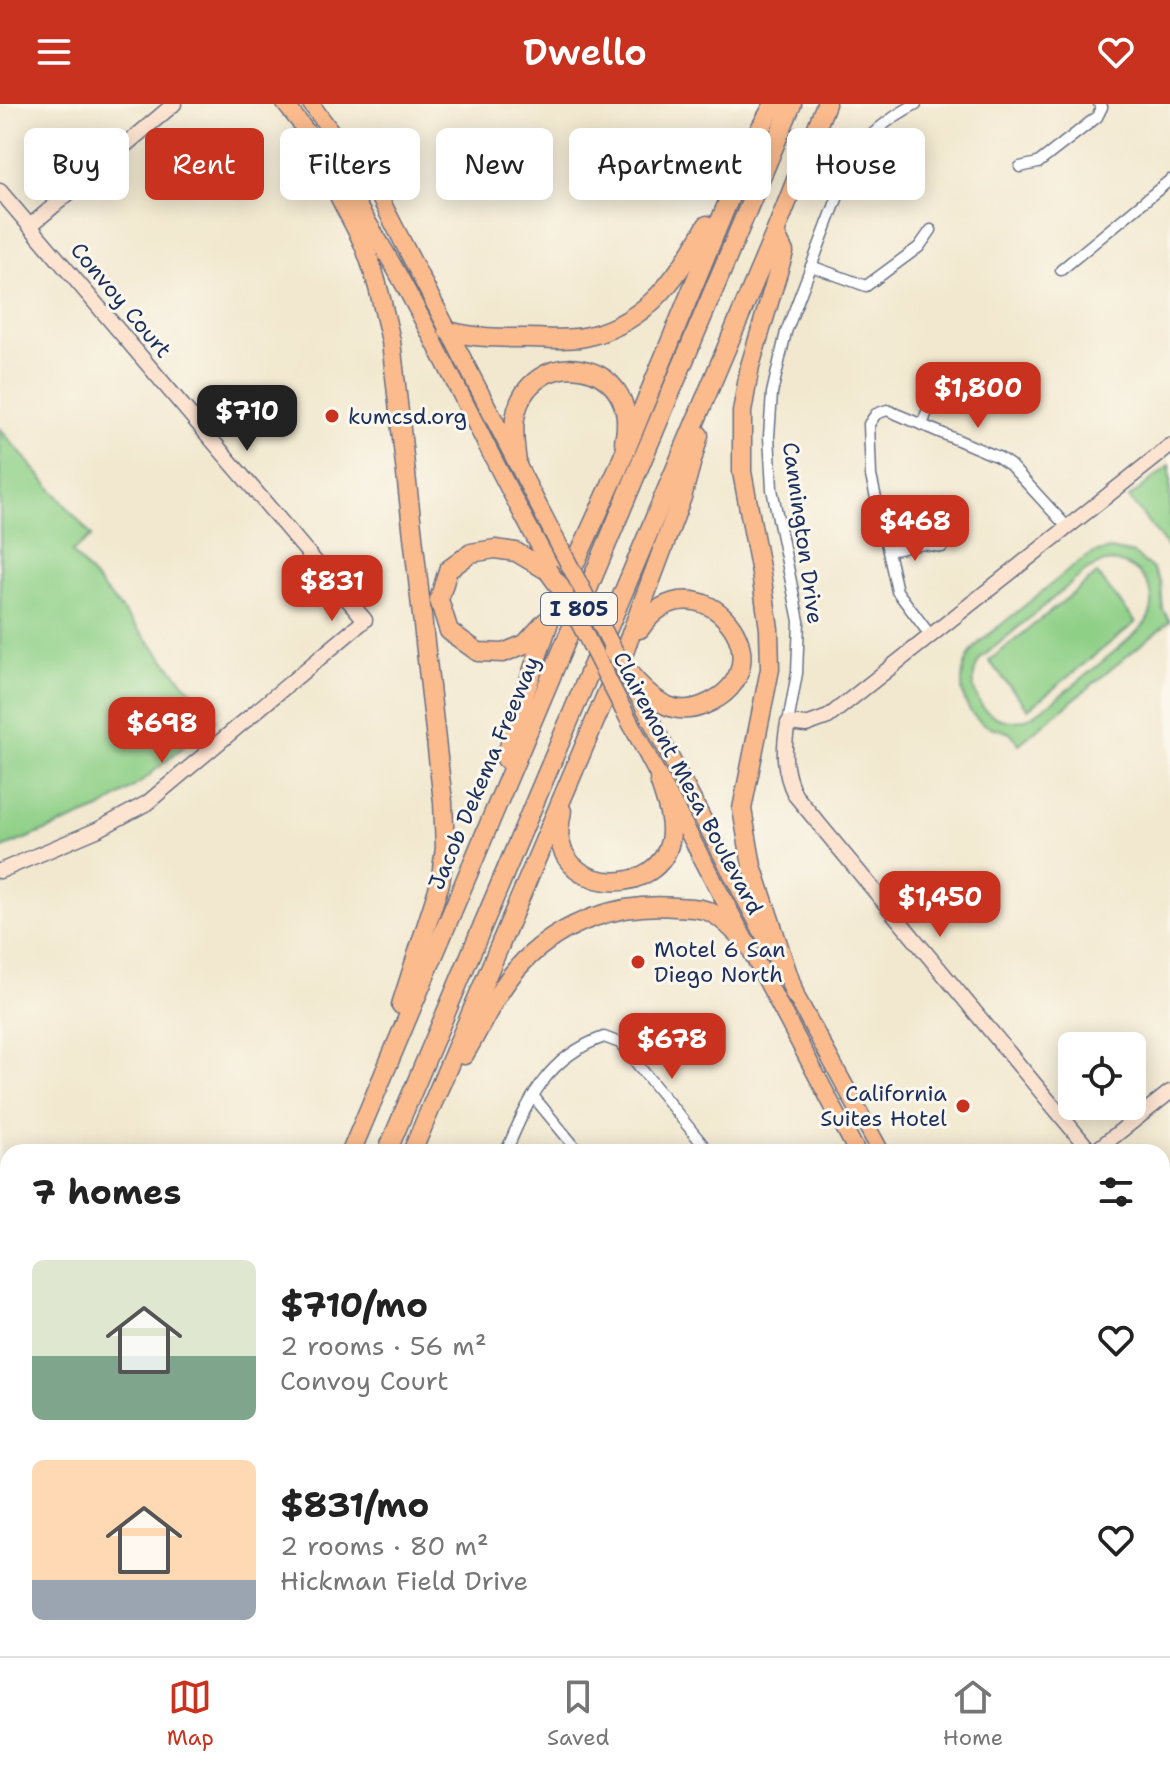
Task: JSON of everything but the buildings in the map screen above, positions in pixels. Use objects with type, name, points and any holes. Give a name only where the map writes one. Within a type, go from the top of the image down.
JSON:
[{"type":"highway","points":[[761,128],[774,104]]},
{"type":"highway","name":"Jacob Dekema Freeway","points":[[354,1144],[792,104]]},
{"type":"highway","name":"I 805","points":[[390,1144],[775,233],[826,104]]},
{"type":"highway","points":[[343,200],[373,272],[391,341],[441,787],[445,848],[440,883],[367,1114]]},
{"type":"highway","points":[[448,331],[467,336],[556,339],[587,337],[615,327],[656,300],[681,271],[721,200]]},
{"type":"highway","points":[[488,827],[517,716],[551,616],[617,471],[729,200]]},
{"type":"highway","points":[[775,233],[784,252],[750,366],[742,412],[742,472],[769,629],[770,669],[742,809],[752,866],[795,995]]},
{"type":"highway","points":[[416,1144],[574,768],[682,497],[721,359]]},
{"type":"highway","points":[[517,462],[515,418],[523,395],[546,374],[574,368],[600,375],[618,391],[627,426],[617,471]]},
{"type":"highway","points":[[551,616],[525,644],[503,653],[478,652],[449,631],[439,600],[448,570],[471,553],[495,549],[516,552],[550,569],[564,593]]},
{"type":"highway","points":[[691,601],[721,612],[741,641],[742,657],[739,674],[730,688],[700,707],[682,710],[656,702],[634,684],[618,653],[651,613],[668,603],[691,601]]},
{"type":"highway","points":[[574,768],[562,811],[560,843],[576,868],[612,882],[638,879],[647,874],[665,853],[670,842],[671,822],[659,780]]},
{"type":"highway","points":[[432,1109],[501,988],[525,960],[555,936],[586,920],[619,908],[658,905],[704,910],[723,920],[749,946]]},
{"type":"main road","points":[[285,104],[302,128]]},
{"type":"main road","name":"Clairemont Mesa Boulevard","points":[[311,104],[380,198],[618,653]]},
{"type":"main road","points":[[354,200],[400,278],[550,569]]},
{"type":"main road","name":"Clairemont Mesa Boulevard","points":[[564,593],[659,780],[853,1144]]},
{"type":"main road","name":"Clairemont Mesa Boulevard","points":[[634,684],[795,995],[877,1144]]},
{"type":"street","points":[[30,226],[174,104]]},
{"type":"street","name":"Cannington Drive","points":[[788,723],[797,673],[799,621],[772,489],[769,436],[772,393],[786,332],[853,157],[864,141],[895,115],[916,104]]},
{"type":"street","points":[[1020,167],[1038,163],[1097,117],[1102,107],[1099,104]]},
{"type":"street","points":[[1061,270],[1169,183]]},
{"type":"street","name":"Convoy Court","points":[[0,191],[365,620],[147,803],[99,829],[0,871]]},
{"type":"street","points":[[811,266],[866,286],[919,247],[931,230]]},
{"type":"street","points":[[922,425],[935,391],[935,373]]},
{"type":"street","points":[[930,635],[897,591],[871,476],[869,424],[876,414],[887,410],[998,457],[1010,465],[1068,528]]},
{"type":"street","points":[[1086,1144],[795,795],[788,780],[785,740],[788,723],[806,725],[828,717],[1170,446]]},
{"type":"street","points":[[888,551],[923,544],[942,547]]},
{"type":"street","points":[[510,1144],[539,1084],[557,1064],[587,1043],[611,1038],[620,1043],[702,1144]]},
{"type":"street","points":[[1103,1144],[1170,1092]]},
{"type":"street","points":[[533,1096],[572,1144]]},
{"type":"green space","points":[[0,429],[92,536],[72,552],[216,720],[141,782],[100,809],[0,849]]},
{"type":"green space","points":[[1170,465],[1170,550],[1129,498]]},
{"type":"green space","points":[[1110,549],[1134,554],[1153,569],[1161,583],[1163,610],[1170,621],[1019,744],[1008,732],[989,727],[973,714],[963,694],[963,671],[967,660],[981,641],[1094,553]],"holes":[[[1104,562],[1116,562],[1137,571],[1150,589],[1151,611],[1146,622],[1088,674],[1026,719],[1002,719],[986,710],[974,688],[975,671],[980,659],[1087,570]]]},
{"type":"green space","points":[[1097,574],[1136,622],[1028,709],[989,661]]},
{"type":"place","name":"kumcsd.org","points":[[332,416]]},
{"type":"place","name":"Motel 6 San Diego North","points":[[638,962]]},
{"type":"place","name":"California Suites Hotel","points":[[963,1106]]}]
